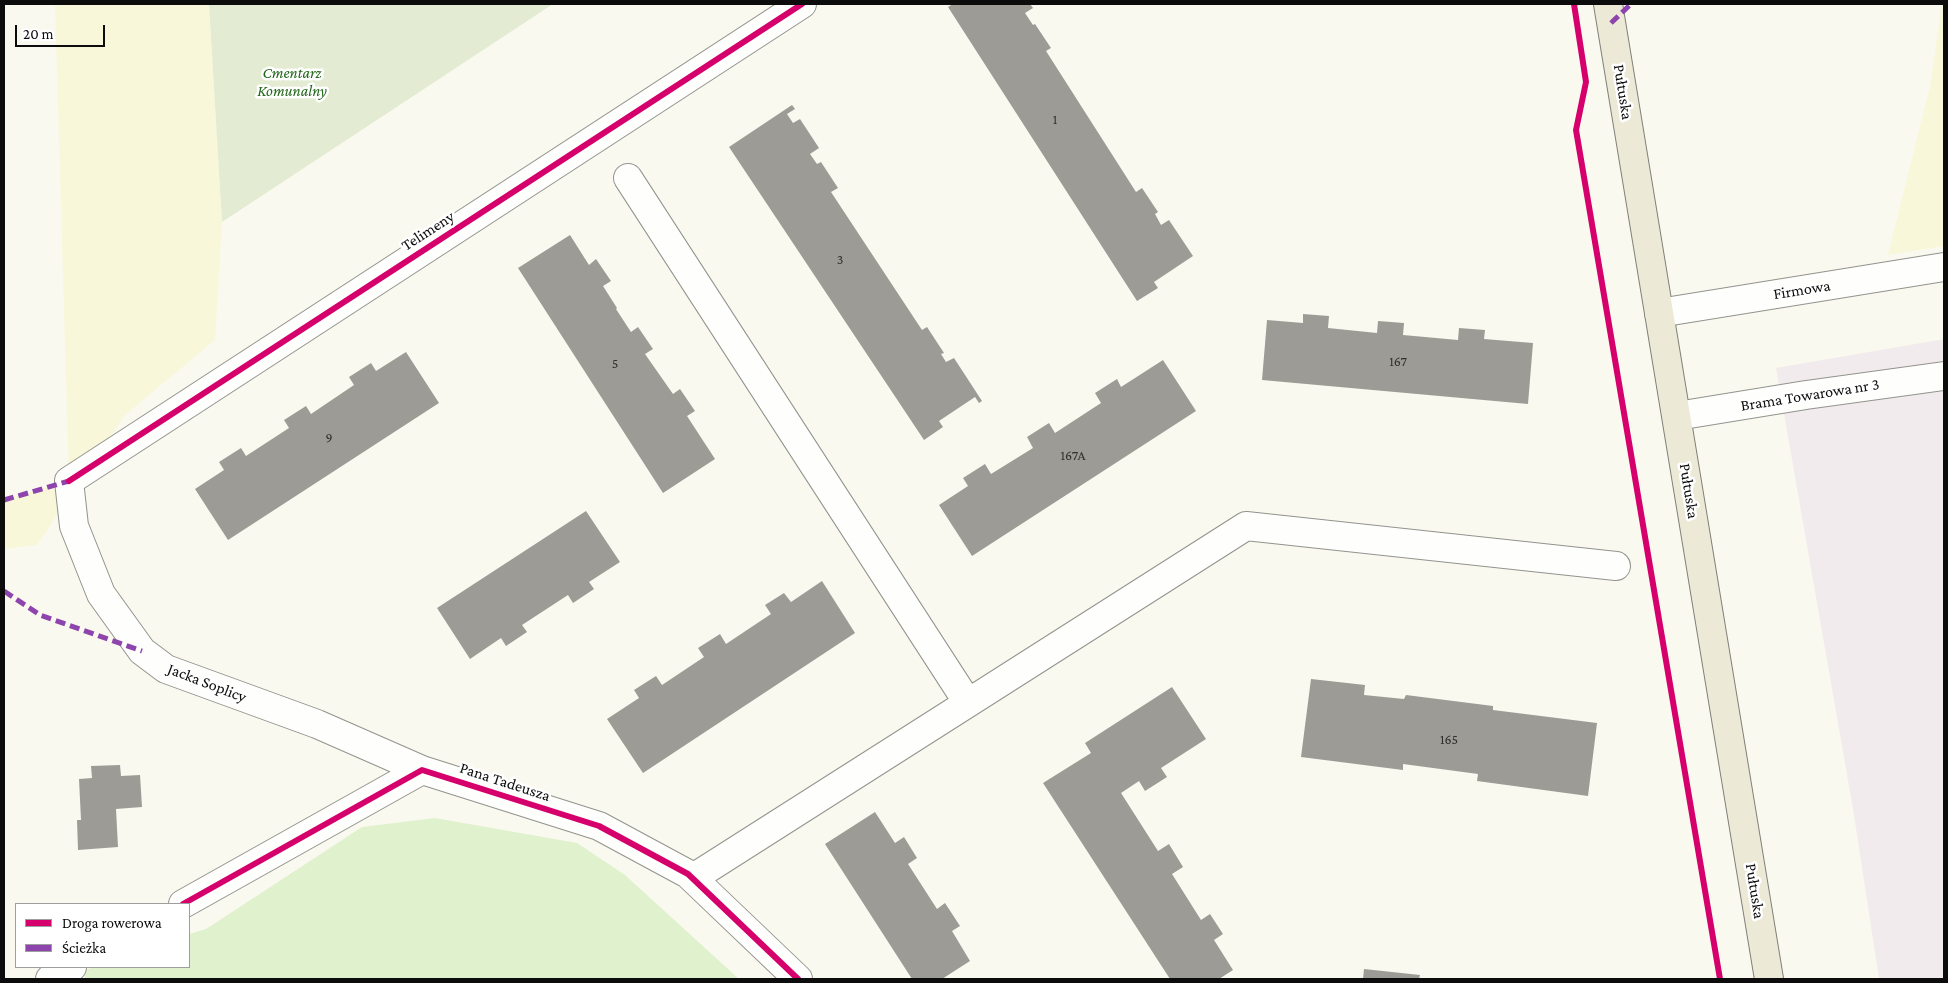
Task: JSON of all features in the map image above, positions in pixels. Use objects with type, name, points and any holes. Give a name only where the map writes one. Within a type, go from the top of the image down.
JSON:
[{"type":"main road","name":"Pułtuska","points":[[1608,4],[1769,979]]},
{"type":"street","name":"Telimeny","points":[[69,481],[802,4]]},
{"type":"street","points":[[628,178],[968,703]]},
{"type":"street","name":"Firmowa","points":[[1659,313],[1944,266]]},
{"type":"street","name":"Brama Towarowa nr 3","points":[[1677,416],[1818,393],[1944,376]]},
{"type":"street","name":"Jacka Soplicy","points":[[69,481],[74,526],[101,594],[142,652],[166,669],[317,724],[422,770]]},
{"type":"street","points":[[693,878],[1246,526],[1616,566]]},
{"type":"street","points":[[185,903],[422,770]]},
{"type":"street","name":"Pana Tadeusza","points":[[422,770],[599,826],[688,874],[798,979]]},
{"type":"street","points":[[50,979],[70,968]]},
{"type":"shaded area","points":[[1944,339],[1944,979],[1879,979],[1854,815],[1776,368]]},
{"type":"green space","points":[[55,4],[209,4],[222,222],[215,340],[125,415],[37,545],[4,549],[4,500],[69,481]]},
{"type":"green space","name":"Cmentarz Komunalny","points":[[209,4],[553,4],[222,222]]},
{"type":"green space","points":[[1942,4],[1944,4],[1944,246],[1888,255],[1930,86]]},
{"type":"green space","points":[[435,818],[577,843],[625,875],[739,979],[85,979],[85,970],[91,968],[190,968],[190,934],[206,929],[362,827]]},
{"type":"building","points":[[953,4],[1030,4],[1033,8],[1025,13],[1051,48],[1046,51],[1136,192],[1142,188],[1158,212],[1155,214],[1161,225],[1169,220],[1193,256],[1154,282],[1158,288],[1137,301],[948,7]]},
{"type":"building","points":[[792,105],[795,109],[787,114],[793,123],[800,119],[819,148],[810,154],[817,164],[821,162],[838,188],[831,192],[922,330],[927,327],[944,353],[941,354],[946,362],[954,358],[982,401],[979,403],[975,397],[939,421],[943,427],[924,440],[729,147]]},
{"type":"building","points":[[570,235],[589,265],[596,259],[611,281],[603,286],[616,309],[631,332],[638,327],[653,349],[645,354],[673,394],[680,389],[695,411],[687,416],[715,459],[663,493],[518,268]]},
{"type":"building","points":[[1303,314],[1329,316],[1328,328],[1377,333],[1378,321],[1404,323],[1403,335],[1458,340],[1459,328],[1485,330],[1484,339],[1533,343],[1528,404],[1262,380],[1267,320],[1303,323]]},
{"type":"building","points":[[406,352],[439,403],[228,540],[195,489],[224,470],[219,462],[241,448],[246,456],[289,428],[284,420],[306,406],[311,414],[354,385],[349,377],[371,363],[376,371]]},
{"type":"building","points":[[1163,360],[1196,411],[972,556],[939,505],[968,486],[963,478],[985,464],[991,474],[1033,448],[1027,437],[1049,423],[1055,433],[1101,403],[1095,393],[1117,379],[1121,387]]},
{"type":"building","points":[[586,511],[620,562],[589,582],[594,589],[573,603],[568,595],[522,625],[527,632],[506,646],[501,638],[470,659],[437,608]]},
{"type":"building","points":[[822,581],[855,633],[643,773],[607,719],[639,698],[634,690],[656,676],[662,685],[704,657],[698,648],[720,634],[726,644],[771,614],[765,605],[784,593],[791,602]]},
{"type":"building","points":[[1311,679],[1365,685],[1364,695],[1404,699],[1406,695],[1493,706],[1493,710],[1597,723],[1588,796],[1477,781],[1478,774],[1403,764],[1403,770],[1301,757]]},
{"type":"building","points":[[1172,687],[1206,739],[1161,768],[1167,777],[1145,791],[1139,781],[1121,793],[1158,851],[1169,844],[1183,867],[1172,874],[1201,920],[1210,914],[1223,934],[1214,940],[1233,970],[1219,979],[1170,979],[1043,783],[1091,753],[1085,743]]},
{"type":"building","points":[[120,765],[121,776],[140,775],[142,807],[116,809],[118,847],[78,850],[77,820],[81,820],[79,779],[92,778],[91,766]]},
{"type":"building","points":[[875,812],[895,843],[904,837],[917,858],[908,864],[937,909],[945,903],[960,926],[952,931],[970,961],[942,979],[912,979],[825,844]]},
{"type":"building","points":[[1364,969],[1420,975],[1419,979],[1363,979]]},
{"type":"marked path","points":[[1611,23],[1631,4]]},
{"type":"marked path","points":[[4,500],[69,481]]},
{"type":"marked path","points":[[4,591],[40,615],[142,651]]},
{"type":"cycle path","points":[[69,481],[802,4]]},
{"type":"cycle path","points":[[1574,4],[1586,82],[1576,130],[1720,979]]},
{"type":"cycle path","points":[[185,903],[422,770],[599,826],[688,874],[798,979]]}]
